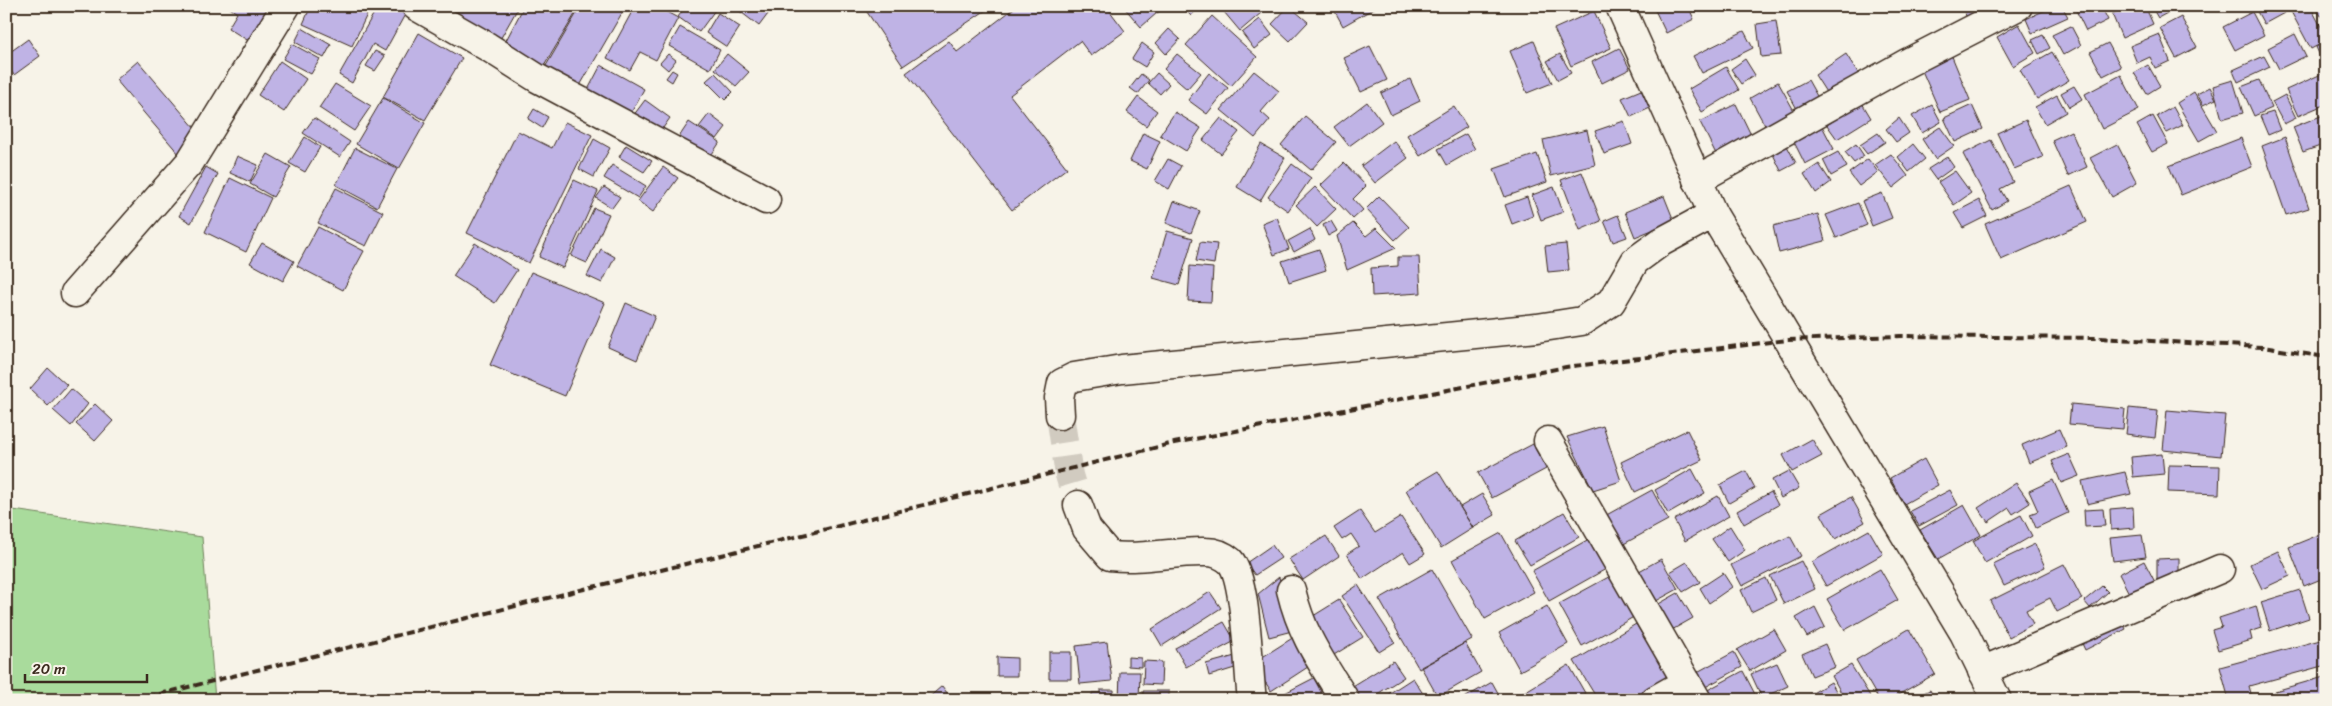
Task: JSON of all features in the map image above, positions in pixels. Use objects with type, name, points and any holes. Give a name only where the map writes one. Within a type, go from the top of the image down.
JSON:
[{"type":"street","points":[[76,293],[190,162],[286,6]]},
{"type":"street","points":[[416,6],[488,47],[537,78],[766,200]]},
{"type":"street","points":[[1620,6],[1713,214],[1964,633],[1997,700]]},
{"type":"street","points":[[1697,180],[1908,62],[2018,6]]},
{"type":"street","points":[[1060,415],[1058,398],[1062,383],[1074,376],[1122,369],[1536,328],[1582,321],[1611,302],[1635,261],[1661,242],[1713,214]]},
{"type":"street","points":[[1548,441],[1692,691],[1655,700]]},
{"type":"street","points":[[1078,505],[1087,529],[1110,556],[1132,558],[1206,552],[1219,554],[1230,562],[1240,584],[1252,700]]},
{"type":"street","points":[[1982,671],[2220,569]]},
{"type":"street","points":[[1291,590],[1297,616],[1305,636],[1345,700]]},
{"type":"green space","points":[[6,509],[202,537],[215,700],[6,700]]},
{"type":"building","points":[[227,6],[279,6],[255,45],[228,28],[237,13]]},
{"type":"building","points":[[311,6],[371,6],[352,46],[303,24]]},
{"type":"building","points":[[378,6],[402,6],[408,9],[385,51],[373,44],[352,83],[339,75]]},
{"type":"building","points":[[461,6],[519,6],[498,43],[454,18]]},
{"type":"building","points":[[524,6],[580,6],[541,71],[501,50]]},
{"type":"building","points":[[581,6],[626,6],[574,96],[540,76]]},
{"type":"building","points":[[635,6],[655,6],[678,18],[656,60],[640,52],[630,70],[607,58]]},
{"type":"building","points":[[686,6],[718,6],[699,32],[678,17]]},
{"type":"building","points":[[733,6],[774,6],[759,26]]},
{"type":"building","points":[[863,6],[992,6],[903,66]]},
{"type":"building","points":[[1017,6],[1106,6],[1125,31],[1091,56],[1080,41],[1010,95],[1067,168],[1012,210],[906,73],[949,41],[957,52]]},
{"type":"building","points":[[1123,6],[1165,6],[1141,27]]},
{"type":"building","points":[[1182,6],[1200,6],[1191,16]]},
{"type":"building","points":[[1219,6],[1256,6],[1261,13],[1240,31]]},
{"type":"building","points":[[1289,6],[1308,22],[1290,41],[1272,24]]},
{"type":"building","points":[[1332,6],[1378,6],[1343,26]]},
{"type":"building","points":[[1653,6],[1688,6],[1694,19],[1666,33]]},
{"type":"building","points":[[1963,6],[1984,6],[1987,18],[1968,23]]},
{"type":"building","points":[[2054,6],[2062,6],[2068,17],[2032,33],[2026,19]]},
{"type":"building","points":[[2074,6],[2101,6],[2108,20],[2086,31]]},
{"type":"building","points":[[2129,6],[2145,6],[2153,24],[2122,38],[2112,14]]},
{"type":"building","points":[[2151,6],[2180,6],[2158,18]]},
{"type":"building","points":[[2254,6],[2283,6],[2286,12],[2264,24]]},
{"type":"building","points":[[2288,6],[2310,6],[2326,36],[2326,41],[2311,49]]},
{"type":"building","points":[[2315,6],[2326,6],[2326,24]]},
{"type":"building","points":[[1594,11],[1611,48],[1571,66],[1554,29]]},
{"type":"building","points":[[2252,12],[2264,35],[2235,50],[2223,27]]},
{"type":"building","points":[[718,13],[740,27],[727,47],[706,33]]},
{"type":"building","points":[[1212,16],[1257,57],[1231,86],[1186,45]]},
{"type":"building","points":[[2181,17],[2197,47],[2176,58],[2160,28]]},
{"type":"building","points":[[1260,19],[1272,35],[1254,49],[1242,33]]},
{"type":"building","points":[[1776,21],[1781,55],[1761,57],[1757,24]]},
{"type":"building","points":[[2019,24],[2035,53],[2013,66],[1997,37]]},
{"type":"building","points":[[2071,26],[2081,45],[2063,55],[2052,35]]},
{"type":"building","points":[[680,27],[720,50],[710,69],[669,46]]},
{"type":"building","points":[[302,28],[331,45],[324,58],[295,42]]},
{"type":"building","points":[[1169,29],[1180,39],[1166,54],[1156,43]]},
{"type":"building","points":[[1744,31],[1753,48],[1702,73],[1693,56]]},
{"type":"building","points":[[419,33],[462,58],[425,120],[383,97]]},
{"type":"building","points":[[2159,34],[2170,61],[2155,68],[2150,57],[2137,63],[2130,46]]},
{"type":"building","points":[[2295,34],[2306,56],[2279,69],[2268,48]]},
{"type":"building","points":[[2043,35],[2050,48],[2039,54],[2032,40]]},
{"type":"building","points":[[28,39],[40,56],[14,75],[6,65],[6,55]]},
{"type":"building","points":[[1534,41],[1552,83],[1527,93],[1510,51]]},
{"type":"building","points":[[2326,42],[2326,65],[2324,65],[2316,47]]},
{"type":"building","points":[[1142,43],[1154,52],[1145,67],[1132,59]]},
{"type":"building","points":[[2108,43],[2121,67],[2103,76],[2090,52]]},
{"type":"building","points":[[292,44],[320,59],[311,74],[283,59]]},
{"type":"building","points":[[1370,46],[1387,80],[1361,92],[1344,58]]},
{"type":"building","points":[[1619,48],[1630,69],[1602,83],[1592,62]]},
{"type":"building","points":[[375,51],[385,56],[375,71],[366,66]]},
{"type":"building","points":[[2052,52],[2069,80],[2037,99],[2020,70]]},
{"type":"building","points":[[668,54],[676,60],[668,70],[660,63]]},
{"type":"building","points":[[727,54],[749,72],[736,86],[715,69]]},
{"type":"building","points":[[1177,54],[1201,73],[1187,89],[1164,69]]},
{"type":"building","points":[[1560,54],[1571,73],[1558,80],[1547,61]]},
{"type":"building","points":[[1846,54],[1862,79],[1831,100],[1815,75]]},
{"type":"building","points":[[1951,54],[1970,100],[1940,112],[1920,66]]},
{"type":"building","points":[[2264,56],[2270,67],[2238,82],[2233,70]]},
{"type":"building","points":[[1745,59],[1755,75],[1741,84],[1731,69]]},
{"type":"building","points":[[138,61],[201,135],[179,154],[116,80]]},
{"type":"building","points":[[280,61],[306,79],[284,112],[258,95]]},
{"type":"building","points":[[601,65],[644,89],[625,124],[582,101]]},
{"type":"building","points":[[2148,65],[2160,86],[2147,94],[2134,73]]},
{"type":"building","points":[[1726,67],[1739,90],[1702,112],[1689,89]]},
{"type":"building","points":[[672,70],[677,73],[672,82],[666,78]]},
{"type":"building","points":[[1254,71],[1279,91],[1261,112],[1270,120],[1255,138],[1221,110]]},
{"type":"building","points":[[2326,72],[2326,104],[2298,116],[2286,90]]},
{"type":"building","points":[[715,73],[733,92],[725,100],[706,81]]},
{"type":"building","points":[[1157,73],[1169,84],[1160,94],[1148,83]]},
{"type":"building","points":[[1209,73],[1228,88],[1207,114],[1188,100]]},
{"type":"building","points":[[1141,74],[1149,80],[1138,94],[1130,88]]},
{"type":"building","points":[[2121,75],[2139,110],[2102,129],[2085,94]]},
{"type":"building","points":[[1410,79],[1420,101],[1391,115],[1381,93]]},
{"type":"building","points":[[1808,80],[1822,105],[1801,116],[1787,91]]},
{"type":"building","points":[[2233,80],[2243,113],[2222,119],[2213,86]]},
{"type":"building","points":[[2259,80],[2272,108],[2254,116],[2241,87]]},
{"type":"building","points":[[1778,82],[1797,116],[1768,131],[1750,98]]},
{"type":"building","points":[[335,84],[371,106],[354,131],[319,108]]},
{"type":"building","points":[[2074,86],[2082,99],[2069,107],[2061,93]]},
{"type":"building","points":[[2210,87],[2216,99],[2203,105],[2197,94]]},
{"type":"building","points":[[1641,90],[1650,108],[1631,117],[1622,98]]},
{"type":"building","points":[[2194,92],[2217,131],[2199,141],[2177,103]]},
{"type":"building","points":[[2057,95],[2066,112],[2045,124],[2035,107]]},
{"type":"building","points":[[2285,95],[2296,118],[2284,124],[2272,102]]},
{"type":"building","points":[[1138,97],[1157,111],[1146,126],[1127,112]]},
{"type":"building","points":[[383,98],[425,123],[399,169],[356,144]]},
{"type":"building","points":[[645,100],[670,118],[656,138],[630,120]]},
{"type":"building","points":[[1367,102],[1382,122],[1349,146],[1334,127]]},
{"type":"building","points":[[1862,103],[1871,118],[1837,139],[1827,125]]},
{"type":"building","points":[[1736,104],[1752,137],[1716,154],[1700,122]]},
{"type":"building","points":[[1932,105],[1941,122],[1922,133],[1912,116]]},
{"type":"building","points":[[1972,105],[1983,129],[1955,142],[1944,118]]},
{"type":"building","points":[[1454,106],[1467,127],[1420,156],[1407,135]]},
{"type":"building","points":[[2173,107],[2183,125],[2167,133],[2157,116]]},
{"type":"building","points":[[534,109],[548,117],[542,128],[528,119]]},
{"type":"building","points":[[1175,112],[1201,128],[1186,151],[1160,135]]},
{"type":"building","points":[[2273,112],[2280,130],[2268,135],[2260,116]]},
{"type":"building","points":[[709,114],[726,127],[717,139],[699,127]]},
{"type":"building","points":[[2326,114],[2326,144],[2303,152],[2293,127]]},
{"type":"building","points":[[1305,116],[1336,142],[1311,170],[1281,145]]},
{"type":"building","points":[[2153,116],[2168,144],[2152,152],[2137,125]]},
{"type":"building","points":[[314,118],[350,142],[340,157],[303,133]]},
{"type":"building","points":[[1221,118],[1239,132],[1221,154],[1203,140]]},
{"type":"building","points":[[1899,118],[1909,133],[1896,142],[1886,129]]},
{"type":"building","points":[[2026,120],[2043,157],[2014,169],[1997,133]]},
{"type":"building","points":[[1624,121],[1632,144],[1604,154],[1595,131]]},
{"type":"building","points":[[565,122],[592,135],[529,263],[467,233],[518,131],[552,148]]},
{"type":"building","points":[[689,122],[720,142],[704,166],[673,146]]},
{"type":"building","points":[[1822,126],[1834,149],[1805,164],[1793,140]]},
{"type":"building","points":[[1940,127],[1954,146],[1935,159],[1922,139]]},
{"type":"building","points":[[1587,130],[1595,165],[1551,176],[1543,140]]},
{"type":"building","points":[[2071,131],[2087,167],[2068,176],[2052,140]]},
{"type":"building","points":[[1143,133],[1160,141],[1147,169],[1130,161]]},
{"type":"building","points":[[1878,133],[1885,142],[1867,154],[1860,145]]},
{"type":"building","points":[[1466,134],[1475,149],[1447,165],[1438,149]]},
{"type":"building","points":[[305,137],[320,147],[305,172],[289,163]]},
{"type":"building","points":[[2285,137],[2309,208],[2286,215],[2262,146]]},
{"type":"building","points":[[2241,138],[2252,167],[2181,195],[2169,166]]},
{"type":"building","points":[[594,139],[610,148],[594,177],[579,169]]},
{"type":"building","points":[[1991,140],[2013,182],[2000,189],[2007,201],[1992,210],[1963,154]]},
{"type":"building","points":[[1394,141],[1408,158],[1375,183],[1361,166]]},
{"type":"building","points":[[1785,142],[1796,163],[1781,171],[1771,150]]},
{"type":"building","points":[[1261,144],[1285,158],[1260,201],[1237,187]]},
{"type":"building","points":[[1856,144],[1864,156],[1854,163],[1845,152]]},
{"type":"building","points":[[1913,144],[1925,159],[1909,172],[1898,157]]},
{"type":"building","points":[[2117,144],[2137,183],[2112,197],[2090,158]]},
{"type":"building","points":[[626,145],[652,161],[644,172],[619,157]]},
{"type":"building","points":[[355,148],[397,169],[377,207],[336,185]]},
{"type":"building","points":[[1838,152],[1847,167],[1831,176],[1823,160]]},
{"type":"building","points":[[268,154],[291,167],[273,197],[250,184]]},
{"type":"building","points":[[1537,154],[1547,182],[1505,197],[1494,169]]},
{"type":"building","points":[[1891,154],[1908,176],[1893,188],[1875,165]]},
{"type":"building","points":[[237,156],[258,165],[250,182],[230,173]]},
{"type":"building","points":[[1947,157],[1954,167],[1936,180],[1928,169]]},
{"type":"building","points":[[1168,159],[1181,166],[1169,189],[1155,181]]},
{"type":"building","points":[[1868,159],[1878,172],[1859,186],[1849,173]]},
{"type":"building","points":[[1344,163],[1366,186],[1353,199],[1363,210],[1353,219],[1321,185]]},
{"type":"building","points":[[1292,164],[1311,178],[1288,211],[1268,197]]},
{"type":"building","points":[[1819,164],[1831,182],[1816,193],[1804,174]]},
{"type":"building","points":[[612,165],[646,186],[638,198],[604,178]]},
{"type":"building","points":[[206,167],[218,174],[191,223],[179,216]]},
{"type":"building","points":[[663,167],[678,178],[653,212],[638,201]]},
{"type":"building","points":[[1955,171],[1971,193],[1954,205],[1938,182]]},
{"type":"building","points":[[1582,172],[1601,221],[1580,230],[1561,180]]},
{"type":"building","points":[[230,178],[271,198],[246,252],[205,232]]},
{"type":"building","points":[[574,180],[598,191],[563,268],[539,257]]},
{"type":"building","points":[[2071,186],[2087,222],[2001,260],[1985,224]]},
{"type":"building","points":[[604,187],[620,197],[612,208],[596,198]]},
{"type":"building","points":[[1315,187],[1336,209],[1317,227],[1296,205]]},
{"type":"building","points":[[1554,187],[1563,212],[1541,220],[1532,195]]},
{"type":"building","points":[[336,188],[383,212],[366,246],[318,223]]},
{"type":"building","points":[[1882,193],[1892,218],[1872,226],[1862,201]]},
{"type":"building","points":[[1379,196],[1409,227],[1395,240],[1366,209]]},
{"type":"building","points":[[1664,196],[1674,221],[1635,237],[1625,212]]},
{"type":"building","points":[[1527,197],[1533,216],[1512,224],[1505,205]]},
{"type":"building","points":[[1979,200],[1987,216],[1963,228],[1954,213]]},
{"type":"building","points":[[1174,201],[1200,211],[1191,233],[1166,223]]},
{"type":"building","points":[[1858,203],[1867,225],[1836,238],[1826,215]]},
{"type":"building","points":[[594,208],[609,214],[587,263],[571,256]]},
{"type":"building","points":[[1818,214],[1825,241],[1779,253],[1773,226]]},
{"type":"building","points":[[1618,215],[1627,237],[1613,242],[1604,221]]},
{"type":"building","points":[[1277,217],[1289,249],[1274,255],[1262,223]]},
{"type":"building","points":[[1331,221],[1337,231],[1328,236],[1323,225]]},
{"type":"building","points":[[1353,223],[1366,236],[1376,228],[1396,248],[1347,270],[1337,236]]},
{"type":"building","points":[[318,227],[364,251],[343,290],[297,266]]},
{"type":"building","points":[[1310,229],[1315,240],[1294,252],[1288,241]]},
{"type":"building","points":[[1167,231],[1193,238],[1179,285],[1153,278]]},
{"type":"building","points":[[1200,242],[1217,244],[1214,264],[1196,261]]},
{"type":"building","points":[[262,243],[294,261],[283,281],[250,263]]},
{"type":"building","points":[[475,243],[517,270],[495,303],[453,276]]},
{"type":"building","points":[[1566,244],[1569,270],[1548,272],[1545,246]]},
{"type":"building","points":[[601,249],[615,257],[602,283],[587,276]]},
{"type":"building","points":[[1319,249],[1326,270],[1289,282],[1282,261]]},
{"type":"building","points":[[1398,257],[1419,257],[1421,293],[1372,296],[1371,268],[1398,266]]},
{"type":"building","points":[[1190,266],[1213,268],[1211,302],[1188,301]]},
{"type":"building","points":[[531,272],[605,303],[565,396],[490,365]]},
{"type":"building","points":[[626,303],[655,316],[637,360],[608,347]]},
{"type":"building","points":[[48,368],[67,385],[48,406],[30,389]]},
{"type":"building","points":[[71,389],[88,404],[71,426],[53,410]]},
{"type":"building","points":[[95,404],[113,421],[95,441],[76,424]]},
{"type":"building","points":[[2071,404],[2125,409],[2123,429],[2069,424]]},
{"type":"building","points":[[2129,408],[2158,411],[2155,438],[2126,434]]},
{"type":"building","points":[[2167,410],[2225,415],[2221,456],[2163,450]]},
{"type":"building","points":[[1603,426],[1621,481],[1593,490],[1567,437]]},
{"type":"building","points":[[2059,429],[2067,447],[2029,463],[2022,445]]},
{"type":"building","points":[[1687,430],[1702,460],[1635,492],[1621,462]]},
{"type":"building","points":[[1812,439],[1822,456],[1792,472],[1783,455]]},
{"type":"building","points":[[1533,444],[1546,469],[1492,498],[1478,473]]},
{"type":"building","points":[[2069,454],[2079,476],[2061,483],[2052,461]]},
{"type":"building","points":[[2162,454],[2164,474],[2133,477],[2131,457]]},
{"type":"building","points":[[1924,459],[1938,485],[1904,504],[1890,478]]},
{"type":"building","points":[[2169,465],[2220,466],[2219,494],[2168,492]]},
{"type":"building","points":[[1692,469],[1705,493],[1668,514],[1655,490]]},
{"type":"building","points":[[1438,471],[1473,528],[1441,548],[1406,490]]},
{"type":"building","points":[[1746,471],[1755,488],[1729,503],[1720,485]]},
{"type":"building","points":[[1789,471],[1799,488],[1781,498],[1772,480]]},
{"type":"building","points":[[2125,472],[2131,494],[2087,504],[2082,481]]},
{"type":"building","points":[[2053,480],[2068,513],[2036,528],[2030,514],[2038,511],[2029,491]]},
{"type":"building","points":[[2016,483],[2030,503],[2013,514],[2009,508],[1988,522],[1978,508]]},
{"type":"building","points":[[1652,490],[1668,520],[1618,547],[1601,518]]},
{"type":"building","points":[[1950,490],[1958,505],[1919,526],[1910,511]]},
{"type":"building","points":[[1771,492],[1778,505],[1744,524],[1737,511]]},
{"type":"building","points":[[1482,494],[1495,515],[1473,528],[1460,507]]},
{"type":"building","points":[[1718,496],[1729,516],[1685,541],[1674,520]]},
{"type":"building","points":[[1851,497],[1865,522],[1835,539],[1821,514]]},
{"type":"building","points":[[1964,505],[1981,535],[1938,559],[1920,530]]},
{"type":"building","points":[[2133,507],[2134,528],[2111,530],[2110,509]]},
{"type":"building","points":[[2103,509],[2105,526],[2085,527],[2084,510]]},
{"type":"building","points":[[1360,511],[1375,533],[1401,517],[1425,554],[1410,563],[1403,552],[1362,579],[1347,554],[1359,546],[1351,534],[1342,540],[1334,528]]},
{"type":"building","points":[[1564,512],[1579,537],[1530,565],[1515,541]]},
{"type":"building","points":[[2021,515],[2032,536],[1985,563],[1973,541]]},
{"type":"building","points":[[1730,526],[1745,550],[1728,562],[1712,539]]},
{"type":"building","points":[[1869,530],[1883,554],[1826,586],[1812,562]]},
{"type":"building","points":[[2326,532],[2326,577],[2304,586],[2289,547]]},
{"type":"building","points":[[1501,533],[1534,592],[1485,619],[1452,560]]},
{"type":"building","points":[[2142,535],[2146,557],[2113,561],[2110,538]]},
{"type":"building","points":[[1326,536],[1339,556],[1303,580],[1289,559]]},
{"type":"building","points":[[1790,536],[1801,556],[1742,586],[1731,565]]},
{"type":"building","points":[[1589,539],[1606,569],[1549,601],[1532,571]]},
{"type":"building","points":[[2035,544],[2045,567],[2004,586],[1993,564]]},
{"type":"building","points":[[1272,545],[1281,558],[1255,575],[1246,563]]},
{"type":"building","points":[[2278,551],[2290,576],[2262,589],[2250,564]]},
{"type":"building","points":[[2179,558],[2179,579],[2157,580],[2157,559]]},
{"type":"building","points":[[1661,559],[1678,589],[1647,606],[1630,576]]},
{"type":"building","points":[[1801,561],[1815,589],[1784,604],[1770,576]]},
{"type":"building","points":[[2144,561],[2157,586],[2132,599],[2119,574]]},
{"type":"building","points":[[1687,562],[1700,582],[1683,592],[1670,572]]},
{"type":"building","points":[[2064,564],[2082,599],[2057,612],[2050,598],[2026,610],[2033,624],[2009,637],[1990,601]]},
{"type":"building","points":[[1432,569],[1472,639],[1419,669],[1379,599]]},
{"type":"building","points":[[1880,569],[1898,600],[1845,630],[1827,599]]},
{"type":"building","points":[[1616,573],[1639,614],[1582,646],[1559,604]]},
{"type":"building","points":[[1723,573],[1732,587],[1709,603],[1700,588]]},
{"type":"building","points":[[1279,577],[1292,631],[1269,637],[1258,594]]},
{"type":"building","points":[[1766,578],[1776,600],[1751,612],[1741,590]]},
{"type":"building","points":[[1358,585],[1395,642],[1379,652],[1342,596]]},
{"type":"building","points":[[2102,586],[2108,592],[2090,608],[2084,601]]},
{"type":"building","points":[[2300,590],[2309,618],[2270,631],[2261,602]]},
{"type":"building","points":[[1210,592],[1221,608],[1162,646],[1152,629]]},
{"type":"building","points":[[1678,593],[1693,618],[1663,635],[1648,610]]},
{"type":"building","points":[[1339,600],[1363,637],[1329,658],[1305,621]]},
{"type":"building","points":[[1547,606],[1568,644],[1520,671],[1499,633]]},
{"type":"building","points":[[2256,606],[2262,628],[2250,632],[2252,640],[2218,650],[2212,630],[2222,627],[2219,618]]},
{"type":"building","points":[[1815,607],[1825,627],[1807,637],[1796,618]]},
{"type":"building","points":[[2120,618],[2126,629],[2085,650],[2079,637]]},
{"type":"building","points":[[1224,622],[1235,641],[1186,667],[1175,648]]},
{"type":"building","points":[[1636,624],[1674,687],[1648,700],[1598,700],[1574,661]]},
{"type":"building","points":[[1774,629],[1786,650],[1750,671],[1737,650]]},
{"type":"building","points":[[1909,629],[1935,674],[1889,700],[1879,700],[1856,660]]},
{"type":"building","points":[[1294,637],[1311,665],[1271,691],[1253,663]]},
{"type":"building","points":[[2324,639],[2326,665],[2249,686],[2252,697],[2229,700],[2220,667]]},
{"type":"building","points":[[1107,642],[1112,681],[1080,684],[1076,646]]},
{"type":"building","points":[[1465,643],[1481,672],[1438,697],[1421,667]]},
{"type":"building","points":[[1825,644],[1835,667],[1812,676],[1802,654]]},
{"type":"building","points":[[1049,652],[1071,652],[1071,679],[1049,679]]},
{"type":"building","points":[[1734,652],[1742,667],[1698,691],[1690,676]]},
{"type":"building","points":[[1235,656],[1238,667],[1209,676],[1206,664]]},
{"type":"building","points":[[997,657],[1017,658],[1017,676],[997,676]]},
{"type":"building","points":[[1128,657],[1141,658],[1141,667],[1128,666]]},
{"type":"building","points":[[1144,661],[1162,662],[1161,685],[1143,684]]},
{"type":"building","points":[[1393,661],[1404,677],[1368,700],[1355,700],[1348,689]]},
{"type":"building","points":[[1777,663],[1788,686],[1762,698],[1751,674]]},
{"type":"building","points":[[1569,665],[1589,700],[1518,700],[1516,697]]},
{"type":"building","points":[[1851,665],[1870,696],[1863,700],[1845,700],[1832,676]]},
{"type":"building","points":[[1743,671],[1758,700],[1706,700],[1702,693]]},
{"type":"building","points":[[1120,672],[1140,672],[1139,700],[1119,700]]},
{"type":"building","points":[[2324,677],[2326,700],[2277,700],[2275,691]]},
{"type":"building","points":[[1314,678],[1325,700],[1283,700],[1281,695]]},
{"type":"building","points":[[1413,678],[1427,700],[1379,700]]},
{"type":"building","points":[[1492,682],[1502,700],[1461,700]]},
{"type":"building","points":[[1831,682],[1841,700],[1801,700]]},
{"type":"building","points":[[942,686],[950,697],[946,700],[926,700]]},
{"type":"building","points":[[1100,690],[1114,690],[1114,700],[1092,699],[1092,693],[1100,693]]},
{"type":"building","points":[[1930,690],[1935,700],[1908,700]]},
{"type":"building","points":[[1143,691],[1169,691],[1169,700],[1144,700]]},
{"type":"tunnel","points":[[1060,415],[1069,475],[1078,505]]},
{"type":"railway","points":[[136,700],[1174,443],[1566,367],[1787,340],[1900,336],[2098,338],[2262,347],[2326,357]]}]
